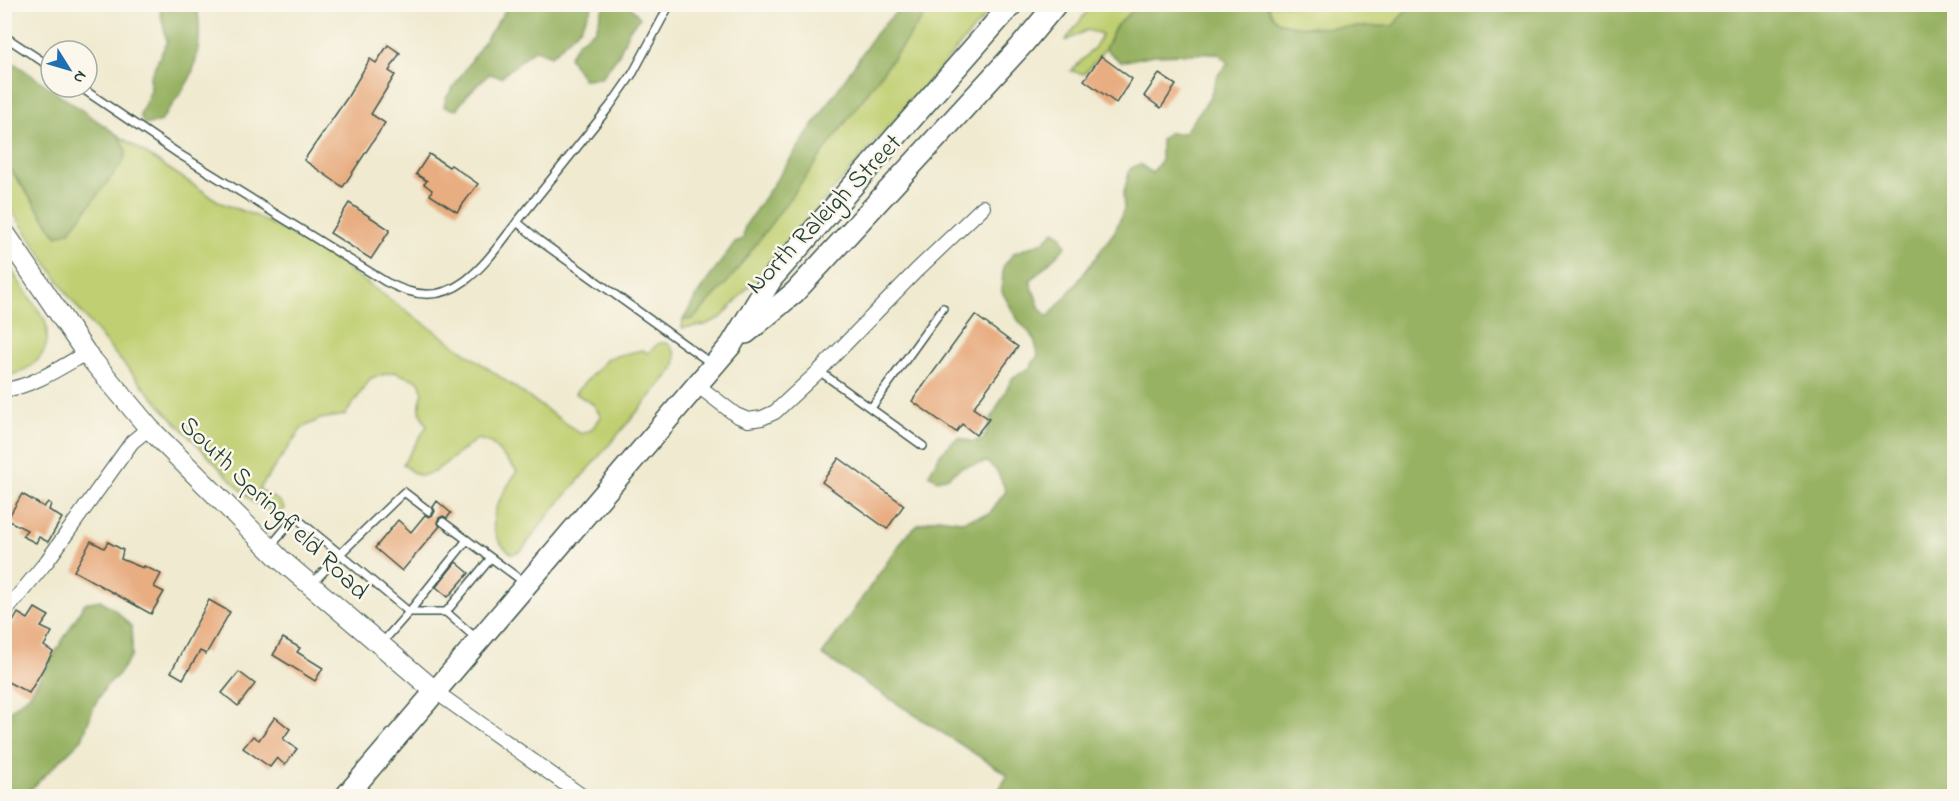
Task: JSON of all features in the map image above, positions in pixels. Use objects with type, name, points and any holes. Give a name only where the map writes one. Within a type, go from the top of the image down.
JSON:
[{"type":"main road","name":"North Raleigh Street","points":[[731,345],[772,278],[1012,4]]},
{"type":"main road","name":"North Raleigh Street","points":[[731,345],[795,292],[1022,45],[1056,4]]},
{"type":"main road","name":"South Springfield Road","points":[[4,232],[86,353],[149,428],[269,548],[436,692]]},
{"type":"main road","points":[[346,796],[731,345]]},
{"type":"street","points":[[697,385],[736,415],[748,420],[762,418],[775,412],[983,207]]},
{"type":"street","points":[[4,390],[38,379],[86,353]]},
{"type":"street","points":[[4,613],[47,561],[132,442],[149,428]]},
{"type":"street","points":[[436,692],[582,796]]},
{"type":"lane","points":[[98,99],[179,154],[386,282],[409,292],[430,294],[452,290],[467,280],[517,222],[610,106],[633,73],[670,4]]},
{"type":"lane","points":[[4,36],[39,60]]},
{"type":"lane","points":[[517,222],[714,366]]},
{"type":"lane","points":[[871,408],[944,308]]},
{"type":"lane","points":[[819,371],[923,446]]},
{"type":"lane","points":[[311,586],[340,554],[404,492],[429,511]]},
{"type":"lane","points":[[269,548],[295,517],[409,612],[446,612],[479,641]]},
{"type":"lane","points":[[443,522],[527,585]]},
{"type":"lane","points":[[380,646],[467,540]]},
{"type":"lane","points":[[446,612],[462,587],[491,558]]},
{"type":"green space","points":[[1421,4],[1954,5],[1954,796],[995,796],[1008,775],[822,655],[905,537],[919,524],[938,518],[961,521],[989,514],[1006,491],[997,471],[987,462],[962,467],[948,477],[937,480],[929,474],[941,453],[958,437],[973,442],[984,438],[1013,377],[1030,368],[1038,355],[1034,338],[1018,320],[1002,292],[1003,267],[1014,253],[1043,242],[1054,231],[1061,235],[1066,246],[1030,281],[1040,309],[1048,317],[1077,283],[1115,231],[1124,209],[1123,195],[1130,169],[1140,164],[1152,173],[1161,161],[1161,139],[1168,133],[1184,133],[1209,99],[1218,75],[1228,63],[1218,53],[1153,55],[1121,62],[1105,49],[1116,26],[1139,5],[1267,5],[1276,20],[1291,25],[1304,27],[1393,26],[1409,7]]},
{"type":"green space","points":[[159,5],[197,5],[198,51],[190,78],[161,121],[144,125],[140,115],[151,90],[150,77],[167,42]]},
{"type":"green space","points":[[509,5],[593,5],[580,28],[551,56],[535,49],[501,77],[489,74],[468,94],[456,110],[444,107],[446,98]]},
{"type":"green space","points":[[606,5],[629,5],[640,18],[629,30],[619,54],[601,78],[583,79],[569,57],[578,42],[596,29]]},
{"type":"green space","points":[[903,5],[932,5],[731,278],[693,319],[683,320],[699,292],[735,242],[743,239],[745,226],[876,33]]},
{"type":"green space","points":[[932,5],[995,5],[722,317],[705,325],[682,328],[683,320],[693,319],[731,278]]},
{"type":"green space","points":[[1092,5],[1139,5],[1116,26],[1105,49],[1084,74],[1071,71],[1095,47],[1102,34],[1087,30],[1065,41]]},
{"type":"green space","points":[[1267,5],[1421,5],[1409,7],[1393,26],[1319,28],[1291,26],[1278,22]]},
{"type":"green space","points":[[4,56],[39,80],[39,99],[66,99],[119,136],[126,152],[123,162],[70,231],[57,236],[5,161]]},
{"type":"green space","points":[[119,136],[221,203],[256,216],[335,257],[350,271],[581,434],[591,430],[601,417],[594,405],[575,393],[608,358],[642,350],[648,353],[659,343],[667,343],[675,355],[674,369],[547,517],[521,551],[512,554],[501,544],[495,534],[493,524],[498,503],[517,471],[491,443],[477,439],[434,472],[421,476],[403,464],[427,426],[420,410],[423,393],[419,381],[394,372],[371,378],[345,415],[320,419],[302,428],[259,489],[279,501],[285,509],[277,514],[253,502],[165,411],[109,347],[70,298],[5,200],[4,161],[57,236],[126,152]]},
{"type":"green space","points":[[5,261],[45,320],[47,342],[40,358],[33,364],[16,374],[5,377]]},
{"type":"green space","points":[[100,600],[114,609],[132,627],[132,655],[117,676],[106,686],[95,704],[82,739],[29,791],[33,796],[13,796],[5,792],[5,715],[31,693],[85,603]]},
{"type":"building","points":[[388,45],[400,53],[389,71],[395,75],[371,114],[385,123],[343,187],[304,160],[347,98],[370,59],[376,63]]},
{"type":"building","points":[[1101,56],[1132,79],[1116,103],[1084,80]]},
{"type":"building","points":[[1159,74],[1176,85],[1161,108],[1144,96]]},
{"type":"building","points":[[429,154],[449,167],[451,165],[478,184],[457,212],[430,195],[432,190],[424,184],[427,181],[416,174]]},
{"type":"building","points":[[349,203],[390,230],[371,259],[330,233]]},
{"type":"building","points":[[975,315],[1018,347],[973,408],[989,419],[976,435],[962,424],[956,432],[912,401]]},
{"type":"building","points":[[839,458],[904,505],[887,529],[822,482]]},
{"type":"building","points":[[22,494],[44,507],[48,502],[51,504],[49,510],[62,518],[48,542],[39,537],[36,543],[22,536],[27,530],[7,520]]},
{"type":"building","points":[[437,501],[451,513],[447,518],[443,516],[439,518],[437,522],[440,526],[402,571],[375,548],[398,520],[411,532],[425,515],[429,517],[433,515],[435,511],[433,507]]},
{"type":"building","points":[[91,541],[104,548],[108,542],[123,550],[121,559],[161,574],[154,587],[164,592],[151,614],[74,571]]},
{"type":"building","points":[[456,562],[469,573],[448,597],[436,587]]},
{"type":"building","points":[[209,600],[230,612],[206,654],[200,651],[183,679],[171,672]]},
{"type":"building","points":[[35,608],[49,616],[41,627],[52,632],[44,646],[53,652],[29,693],[4,680],[4,638],[18,613],[28,619]]},
{"type":"building","points":[[283,638],[300,648],[297,652],[323,668],[315,681],[273,655]]},
{"type":"building","points":[[239,672],[255,684],[238,706],[222,693]]},
{"type":"building","points":[[275,717],[290,729],[283,739],[297,749],[285,765],[277,758],[270,767],[243,748],[253,736],[259,740]]}]
